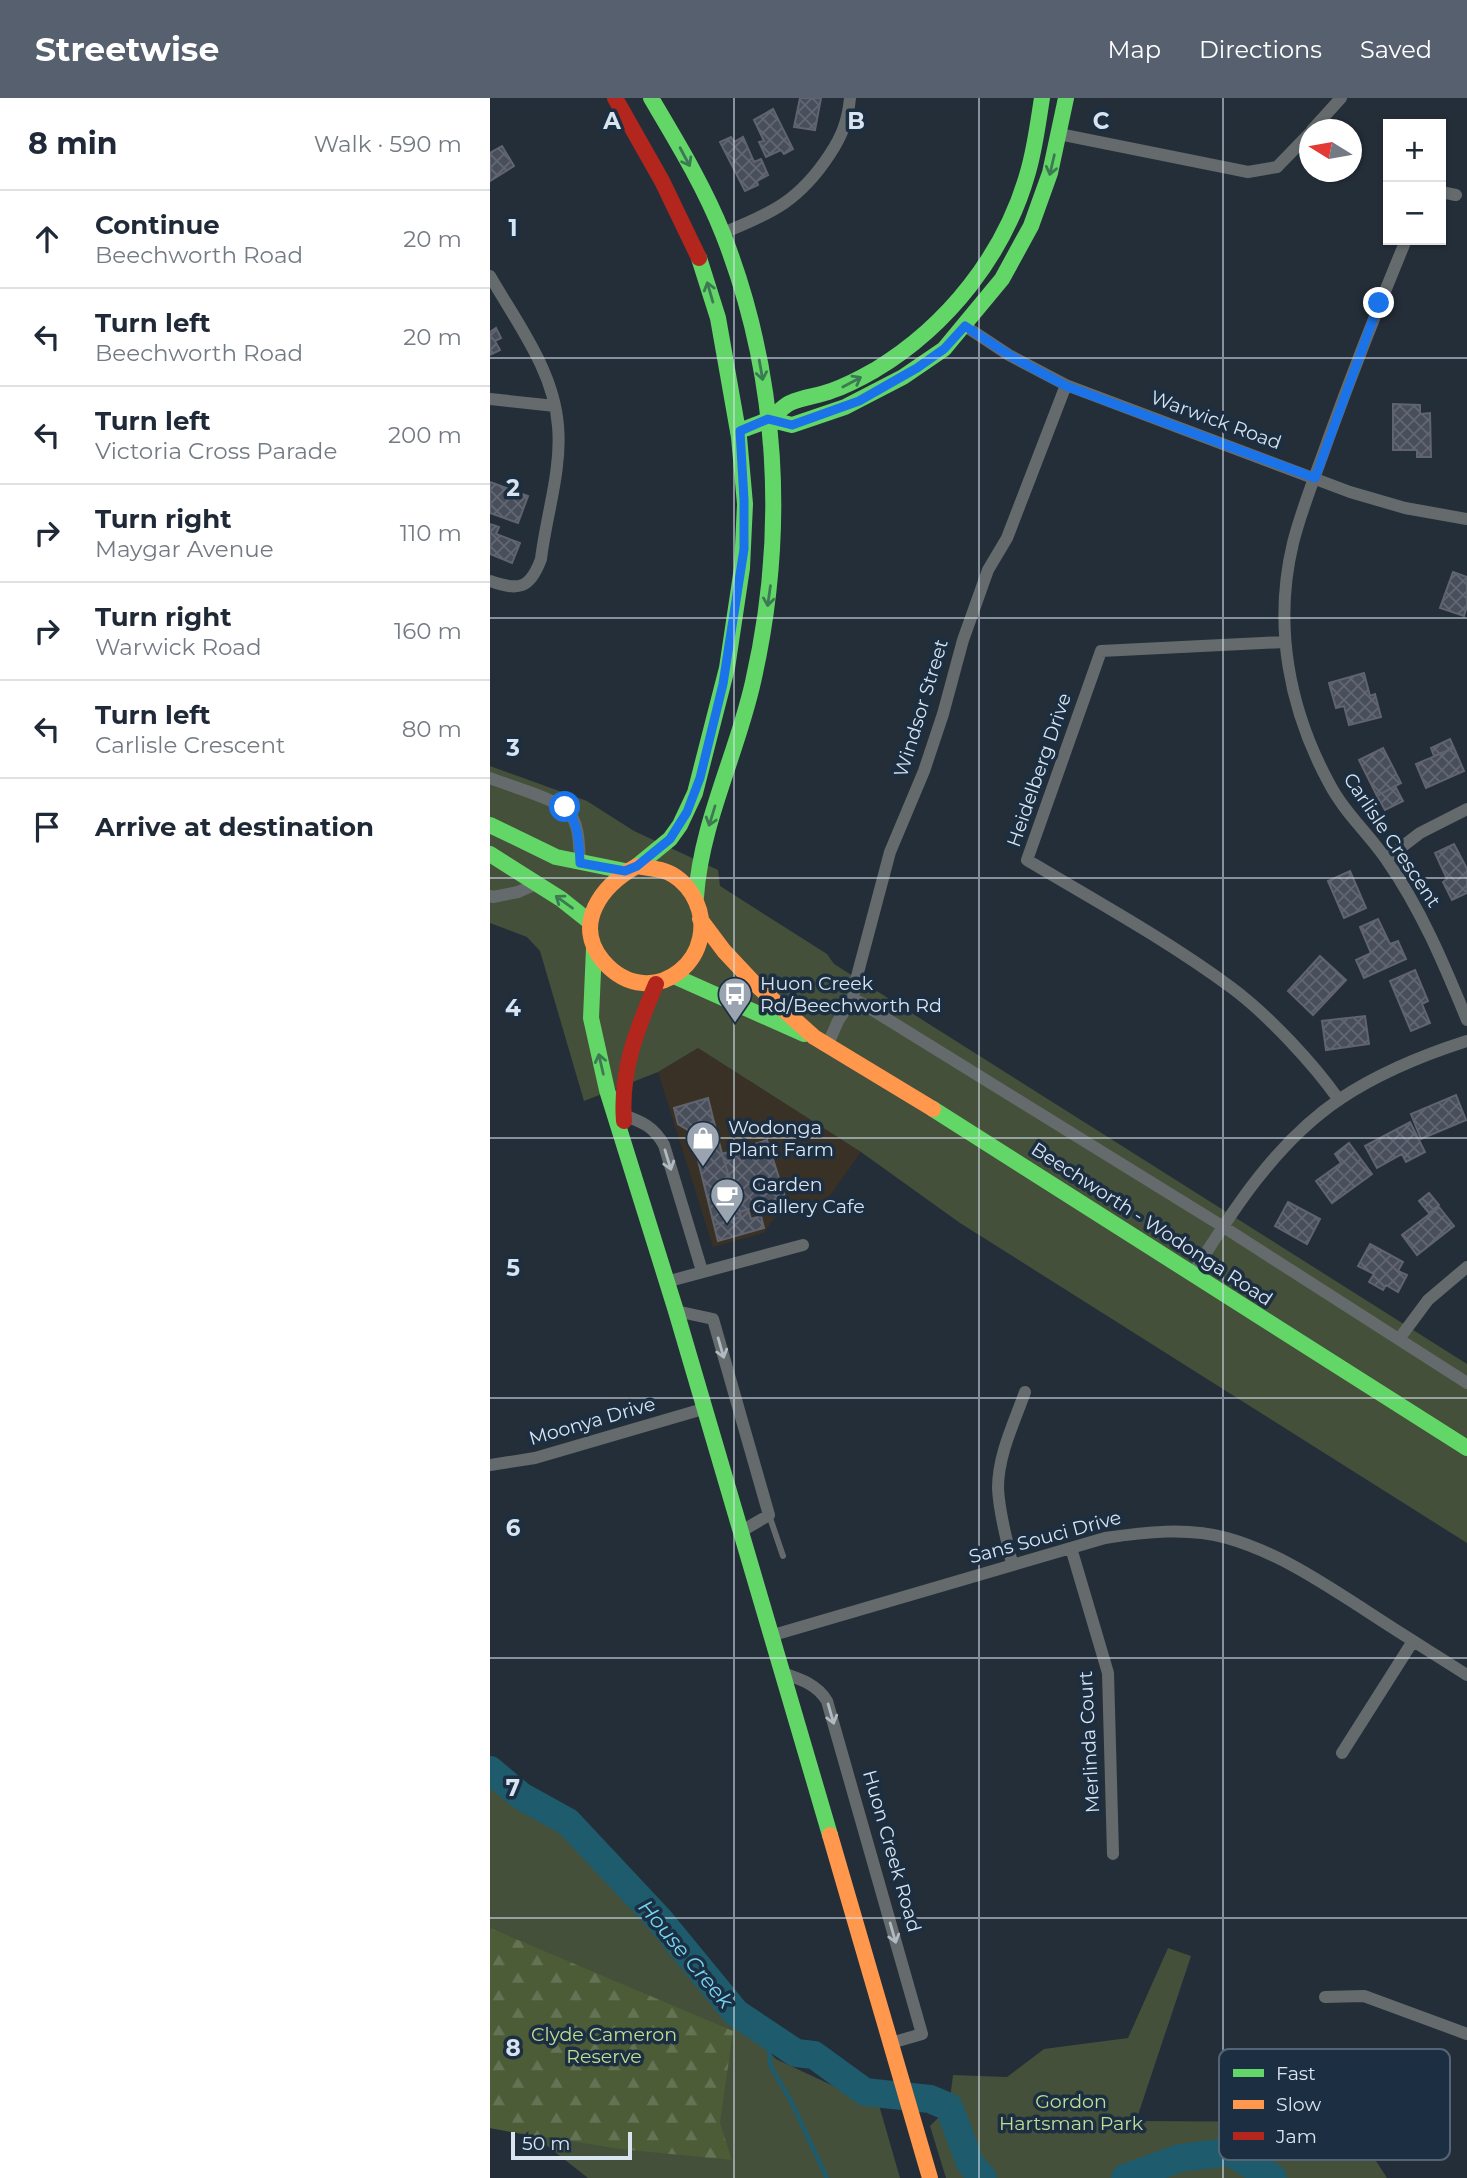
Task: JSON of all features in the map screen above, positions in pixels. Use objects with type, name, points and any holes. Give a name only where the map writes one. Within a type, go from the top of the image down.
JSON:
[{"type":"main road","points":[[615,98],[645,148],[703,268],[721,330],[740,431],[744,500],[744,549],[723,684],[700,778],[687,812],[670,839],[613,880],[596,902],[590,922],[590,937],[603,962],[620,977],[637,983],[656,984],[676,977],[696,952],[700,935],[696,897],[698,866],[753,684],[770,592],[775,512],[774,467],[768,419],[756,345],[743,295],[723,233],[673,134],[651,98]]},
{"type":"main road","points":[[740,431],[768,419],[791,403],[841,388],[885,364],[919,339],[951,310],[997,248],[1015,210],[1026,178],[1042,98]]},
{"type":"main road","points":[[768,419],[792,425],[859,401],[917,368],[944,349],[1002,279],[1031,226],[1050,173],[1066,98]]},
{"type":"main road","points":[[951,310],[965,326]]},
{"type":"main road","points":[[490,825],[543,852],[580,863],[631,869],[652,866],[666,870],[678,877],[696,897]]},
{"type":"main road","points":[[490,854],[561,898],[590,922]]},
{"type":"main road","name":"Beechworth - Wodonga Road","points":[[700,919],[753,982],[821,1042]]},
{"type":"main road","points":[[594,948],[591,1018],[607,1090],[676,1311],[930,2178]]},
{"type":"main road","name":"Beechworth - Wodonga Road","points":[[676,977],[821,1042],[930,1107],[1467,1448]]},
{"type":"main road","points":[[628,1153],[622,1083],[629,1052],[656,984]]},
{"type":"street","points":[[723,233],[786,203],[810,183],[841,138],[849,114],[850,98]]},
{"type":"street","points":[[1322,119],[1341,98]]},
{"type":"street","points":[[1059,134],[1248,172],[1277,167],[1299,144]]},
{"type":"street","points":[[1446,193],[1456,195]]},
{"type":"street","name":"Carlisle Crescent","points":[[1404,245],[1352,373],[1294,541],[1284,598],[1284,642],[1295,704],[1318,762],[1342,807],[1386,859],[1425,923],[1467,1020]]},
{"type":"street","points":[[490,276],[542,365],[559,427],[557,463],[541,559],[536,572],[523,586],[513,587],[490,580]]},
{"type":"street","name":"Warwick Road","points":[[965,326],[999,349],[1066,386],[1376,501],[1467,519]]},
{"type":"street","name":"Windsor Street","points":[[821,1042],[853,998],[890,852],[924,771],[963,640],[988,570],[1007,538],[1066,386]]},
{"type":"street","points":[[490,400],[555,406]]},
{"type":"street","name":"Heidelberg Drive","points":[[1284,642],[1101,650],[1027,860],[1128,919],[1233,989],[1270,1022],[1339,1100]]},
{"type":"street","points":[[490,778],[565,807],[578,834],[580,863]]},
{"type":"street","points":[[1386,859],[1420,833],[1467,808]]},
{"type":"street","points":[[490,896],[518,892],[536,884]]},
{"type":"street","name":"Beechworth - Wodonga Road","points":[[853,998],[1222,1226],[1467,1383]]},
{"type":"street","points":[[1192,1275],[1222,1226],[1281,1151],[1339,1100],[1391,1071],[1467,1041]]},
{"type":"street","points":[[623,1115],[645,1123],[657,1132],[664,1145],[702,1271]]},
{"type":"street","points":[[666,1282],[803,1245]]},
{"type":"street","points":[[1399,1339],[1428,1300],[1467,1267]]},
{"type":"street","points":[[676,1311],[713,1320],[769,1516],[740,1532]]},
{"type":"street","points":[[1012,1564],[1000,1511],[998,1486],[1002,1457],[1025,1392]]},
{"type":"street","name":"Moonya Drive","points":[[490,1465],[535,1458],[704,1409]]},
{"type":"street","name":"Sans Souci Drive","points":[[771,1636],[1105,1538],[1145,1532],[1185,1532],[1225,1537],[1263,1550],[1299,1568],[1467,1675]]},
{"type":"street","name":"Merlinda Court","points":[[1071,1548],[1108,1673],[1113,1854]]},
{"type":"street","points":[[1342,1753],[1413,1641]]},
{"type":"street","name":"Huon Creek Road","points":[[782,1673],[807,1682],[827,1701],[922,2034],[891,2043]]},
{"type":"street","points":[[1325,1997],[1364,1996],[1467,2034]]},
{"type":"lane","points":[[769,1516],[783,1556]]},
{"type":"shaded area","points":[[698,1048],[861,1152],[820,1210],[804,1206],[788,1210],[774,1218],[764,1233],[713,1247],[658,1072]]},
{"type":"green space","points":[[490,766],[587,801],[634,831],[718,870],[720,886],[827,954],[834,964],[1467,1364],[1467,1543],[960,1223],[861,1152],[698,1048],[658,1072],[584,1101],[540,951],[527,937],[490,923]]},
{"type":"green space","name":"Clyde Cameron Reserve","points":[[490,1760],[575,1838],[628,1893],[673,1952],[776,2059],[857,2097],[877,2098],[900,2178],[588,2178],[536,2137],[490,2128]]},
{"type":"green space","points":[[490,1928],[733,2031],[720,2123],[732,2160],[620,2149],[490,2128]]},
{"type":"green space","name":"Gordon Hartsman Park","points":[[1168,1948],[1191,1956],[1136,2121],[1219,2121],[1219,2160],[1375,2160],[1387,2178],[946,2178],[930,2126],[949,2107],[953,2075],[1007,2077],[1044,2049],[1128,2038]]},
{"type":"building","points":[[800,98],[821,98],[815,130],[794,127]]},
{"type":"building","points":[[773,109],[793,149],[784,154],[781,150],[766,157],[759,142],[764,141],[754,120]]},
{"type":"building","points":[[731,137],[734,142],[743,137],[754,162],[761,159],[768,175],[757,181],[758,185],[745,191],[720,142]]},
{"type":"building","points":[[502,146],[514,166],[490,181],[490,153]]},
{"type":"building","points":[[496,328],[501,338],[495,341],[500,350],[490,355],[490,332]]},
{"type":"building","points":[[1393,404],[1420,405],[1420,414],[1430,413],[1431,457],[1417,457],[1417,450],[1393,450]]},
{"type":"building","points":[[490,482],[528,496],[518,523],[490,513]]},
{"type":"building","points":[[490,524],[499,527],[496,534],[520,543],[512,563],[490,554]]},
{"type":"building","points":[[1453,572],[1467,577],[1467,606],[1464,616],[1440,608]]},
{"type":"building","points":[[1364,673],[1370,696],[1375,694],[1381,717],[1349,725],[1344,706],[1336,708],[1329,683]]},
{"type":"building","points":[[1450,739],[1454,748],[1434,756],[1431,748]]},
{"type":"building","points":[[1383,748],[1401,783],[1377,796],[1359,760]]},
{"type":"building","points":[[1454,748],[1464,771],[1426,788],[1416,764]]},
{"type":"building","points":[[1395,786],[1403,801],[1385,810],[1377,796]]},
{"type":"building","points":[[1454,844],[1467,869],[1467,893],[1452,900],[1443,882],[1447,879],[1435,853]]},
{"type":"building","points":[[1350,871],[1366,908],[1344,918],[1328,881]]},
{"type":"building","points":[[1378,919],[1390,944],[1398,941],[1406,959],[1364,978],[1356,960],[1371,953],[1360,927]]},
{"type":"building","points":[[1320,956],[1346,980],[1313,1015],[1288,991]]},
{"type":"building","points":[[1415,970],[1428,1001],[1422,1004],[1430,1023],[1411,1031],[1390,981]]},
{"type":"building","points":[[1365,1016],[1369,1044],[1326,1050],[1322,1021]]},
{"type":"building","points":[[1456,1095],[1466,1120],[1421,1139],[1411,1114]]},
{"type":"building","points":[[708,1098],[741,1217],[714,1225],[691,1132],[678,1124],[674,1108]]},
{"type":"building","points":[[1410,1122],[1425,1152],[1406,1162],[1402,1154],[1377,1168],[1365,1146]]},
{"type":"building","points":[[767,1140],[785,1197],[740,1212],[722,1154]]},
{"type":"building","points":[[1349,1143],[1372,1174],[1332,1203],[1316,1181],[1341,1163],[1335,1154]]},
{"type":"building","points":[[1429,1193],[1439,1205],[1429,1213],[1419,1201]]},
{"type":"building","points":[[1288,1202],[1320,1219],[1307,1244],[1275,1226]]},
{"type":"building","points":[[1439,1207],[1454,1226],[1417,1255],[1402,1235]]},
{"type":"building","points":[[748,1209],[751,1219],[761,1216],[764,1228],[718,1241],[714,1225],[741,1217],[740,1212]]},
{"type":"building","points":[[1370,1244],[1403,1262],[1398,1271],[1407,1275],[1398,1292],[1386,1285],[1383,1290],[1369,1282],[1374,1274],[1358,1266]]},
{"type":"waterway","name":"House Creek","points":[[490,1770],[521,1796],[568,1822],[658,1918],[736,2013],[796,2053],[814,2055],[865,2092],[930,2099],[949,2107],[970,2163],[983,2178]]},
{"type":"waterway","points":[[767,2034],[771,2067],[791,2101],[827,2178]]},
{"type":"waterway","name":"House Creek","points":[[1125,2178],[1180,2158],[1219,2153]]},
{"type":"waterway","name":"House Creek","points":[[1243,2160],[1273,2178]]},
{"type":"traffic: fast","points":[[651,98],[690,164],[707,199],[742,288],[756,343],[772,456],[771,569],[764,626],[746,709],[705,842],[696,897]]},
{"type":"traffic: fast","points":[[739,431],[769,419],[790,403],[837,389],[875,370],[902,352],[949,310],[989,259],[1018,202],[1033,154],[1042,98]]},
{"type":"traffic: fast","points":[[768,419],[792,425],[845,407],[903,377],[944,349],[1002,279],[1031,226],[1050,173],[1066,98]]},
{"type":"traffic: fast","points":[[637,866],[670,839],[680,825],[695,793],[727,668],[742,568],[745,504],[739,437],[718,318],[699,258]]},
{"type":"traffic: fast","points":[[490,825],[556,857],[625,871]]},
{"type":"traffic: fast","points":[[490,854],[561,899],[590,922]]},
{"type":"traffic: fast","points":[[594,948],[591,1018],[607,1090],[676,1311],[830,1835]]},
{"type":"traffic: fast","points":[[676,977],[804,1034]]},
{"type":"traffic: fast","points":[[933,1109],[1467,1448]]},
{"type":"traffic: slow","points":[[637,866],[664,871],[680,880],[692,894],[701,916],[700,938],[693,957],[679,971],[662,981],[643,983],[622,977],[603,961],[594,947],[590,933],[595,907],[603,895],[624,874],[637,866]]},
{"type":"traffic: slow","points":[[700,919],[724,951],[753,982],[814,1037],[933,1109]]},
{"type":"traffic: slow","points":[[830,1835],[930,2178]]},
{"type":"traffic: jam","points":[[615,98],[662,181],[699,258]]},
{"type":"traffic: jam","points":[[624,1121],[627,1068],[636,1034],[656,984]]},
{"type":"place","name":"Huon Creek Rd/Beechworth Rd","points":[[735,1024]]},
{"type":"place","name":"Wodonga Plant Farm","points":[[703,1168]]},
{"type":"place","name":"Garden Gallery Cafe","points":[[727,1225]]},
{"type":"route","points":[[565,807],[578,834],[580,863],[625,871],[637,866],[670,839],[687,812],[700,778],[731,644],[744,549],[740,431],[768,419],[792,425],[859,401],[903,377],[944,349],[965,326],[978,337],[1066,386],[1315,478],[1379,303]]}]
